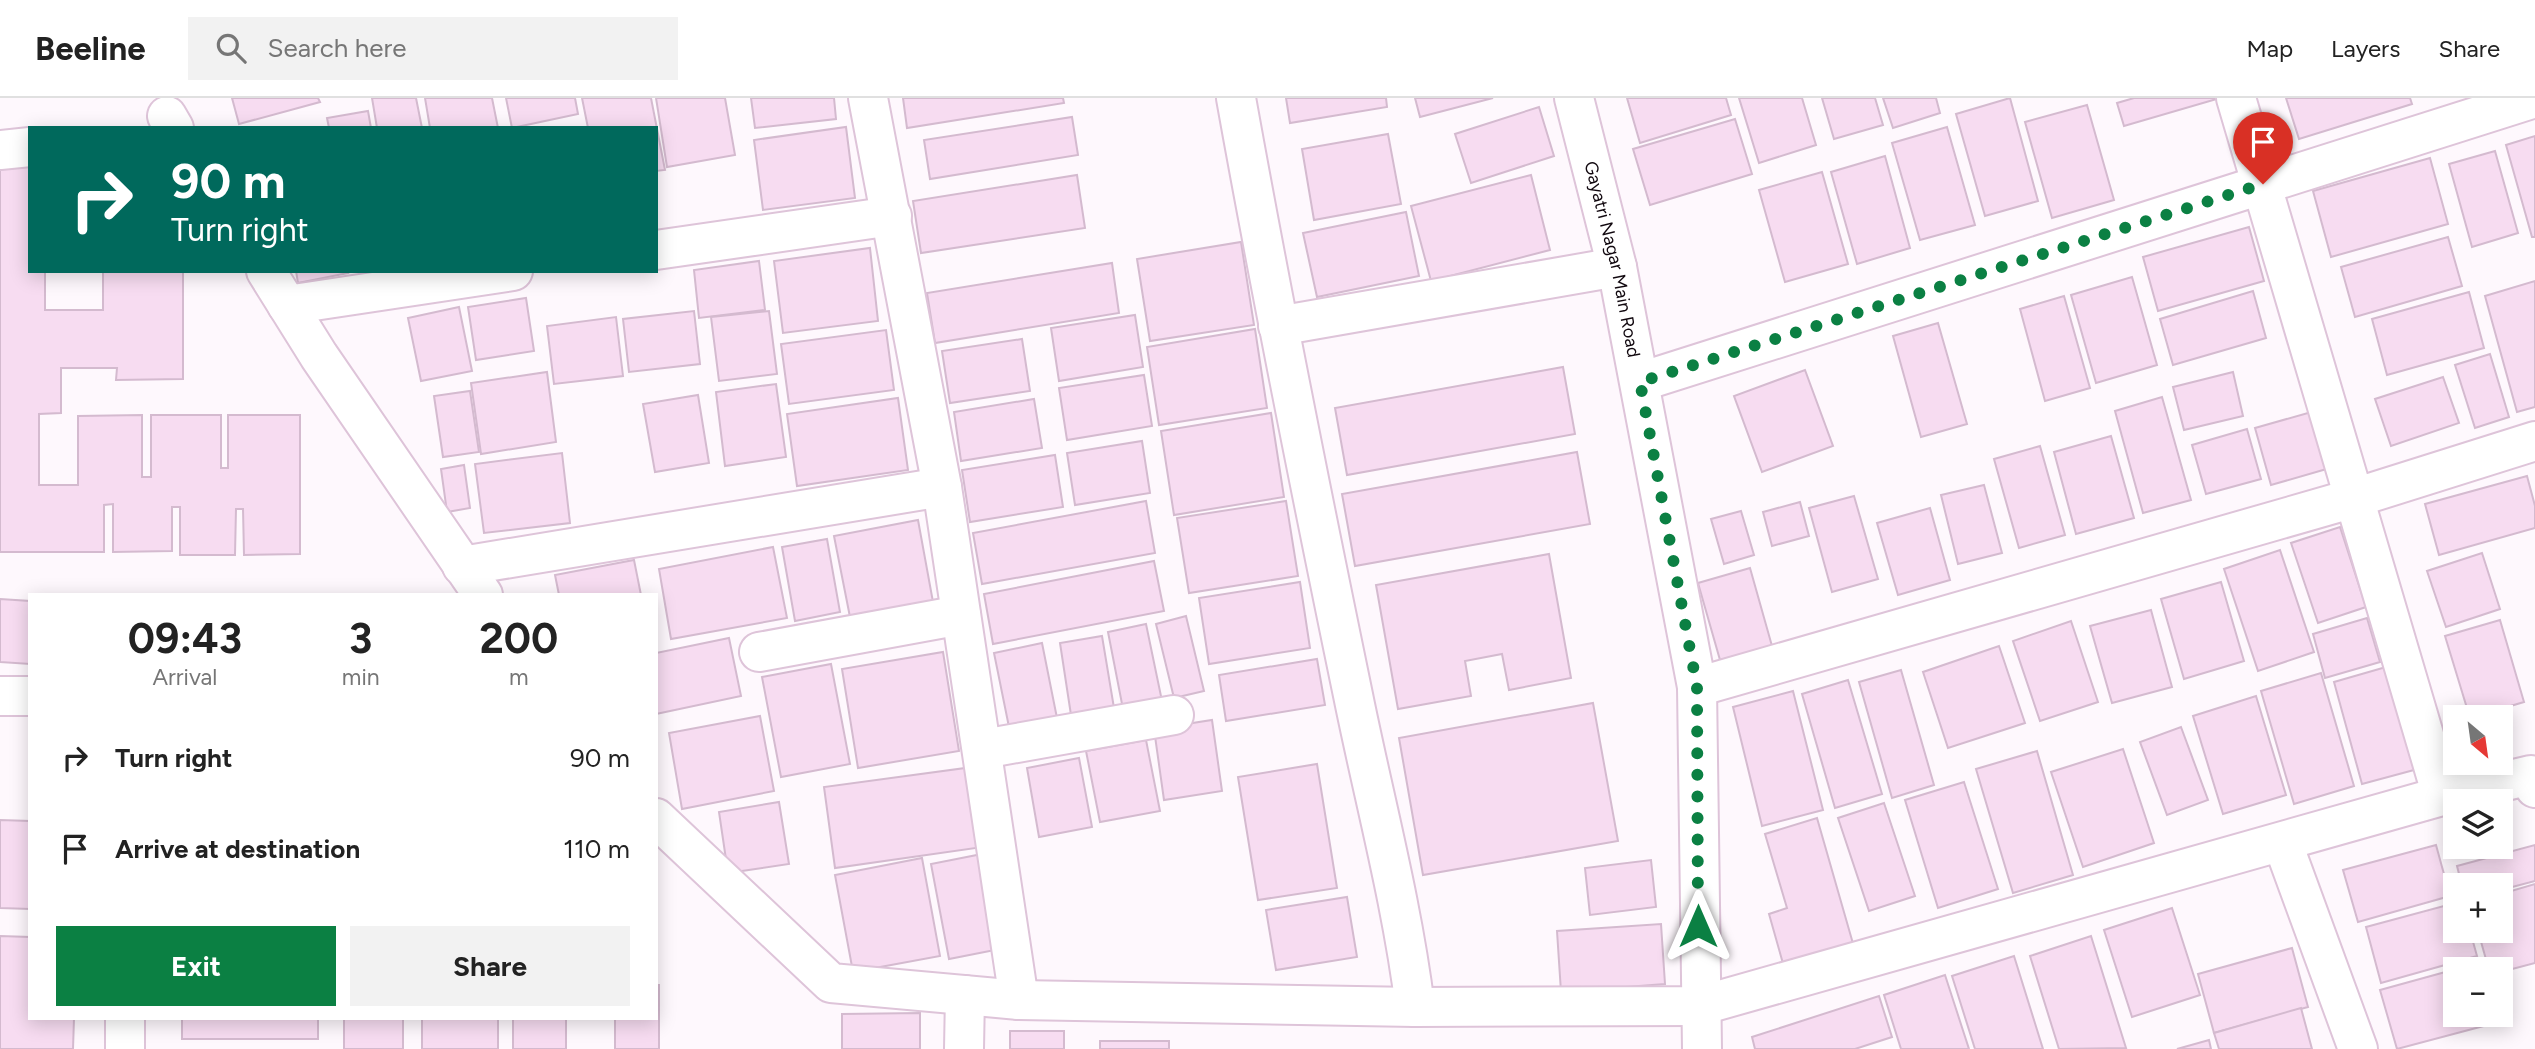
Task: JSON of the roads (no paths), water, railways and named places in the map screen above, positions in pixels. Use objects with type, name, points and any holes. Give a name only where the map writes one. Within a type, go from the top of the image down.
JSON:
[{"type":"street","points":[[868,98],[942,487],[1019,1000]]},
{"type":"street","points":[[1236,98],[1278,326],[1377,815],[1407,937],[1415,1007]]},
{"type":"street","name":"Gayatri Nagar Main Road","points":[[1574,98],[1617,267],[1697,687],[1699,1006],[1702,1049]]},
{"type":"street","points":[[2236,98],[2442,796]]},
{"type":"street","points":[[1640,382],[2535,98]]},
{"type":"street","points":[[0,150],[28,147]]},
{"type":"street","points":[[658,250],[892,216]]},
{"type":"street","points":[[1278,326],[1617,267]]},
{"type":"street","points":[[267,273],[473,580],[942,487]]},
{"type":"street","points":[[287,304],[499,273]]},
{"type":"street","points":[[1697,687],[2354,498],[2535,441]]},
{"type":"street","points":[[759,652],[961,615]]},
{"type":"street","points":[[0,696],[28,696]]},
{"type":"street","points":[[983,749],[1174,715]]},
{"type":"street","points":[[658,820],[831,983],[1019,1000],[1415,1007],[1699,1006],[2283,844],[2442,796],[2534,779]]},
{"type":"street","points":[[2283,844],[2358,1049]]},
{"type":"street","points":[[964,1049],[965,995]]},
{"type":"street","points":[[125,1020],[125,1049]]}]
